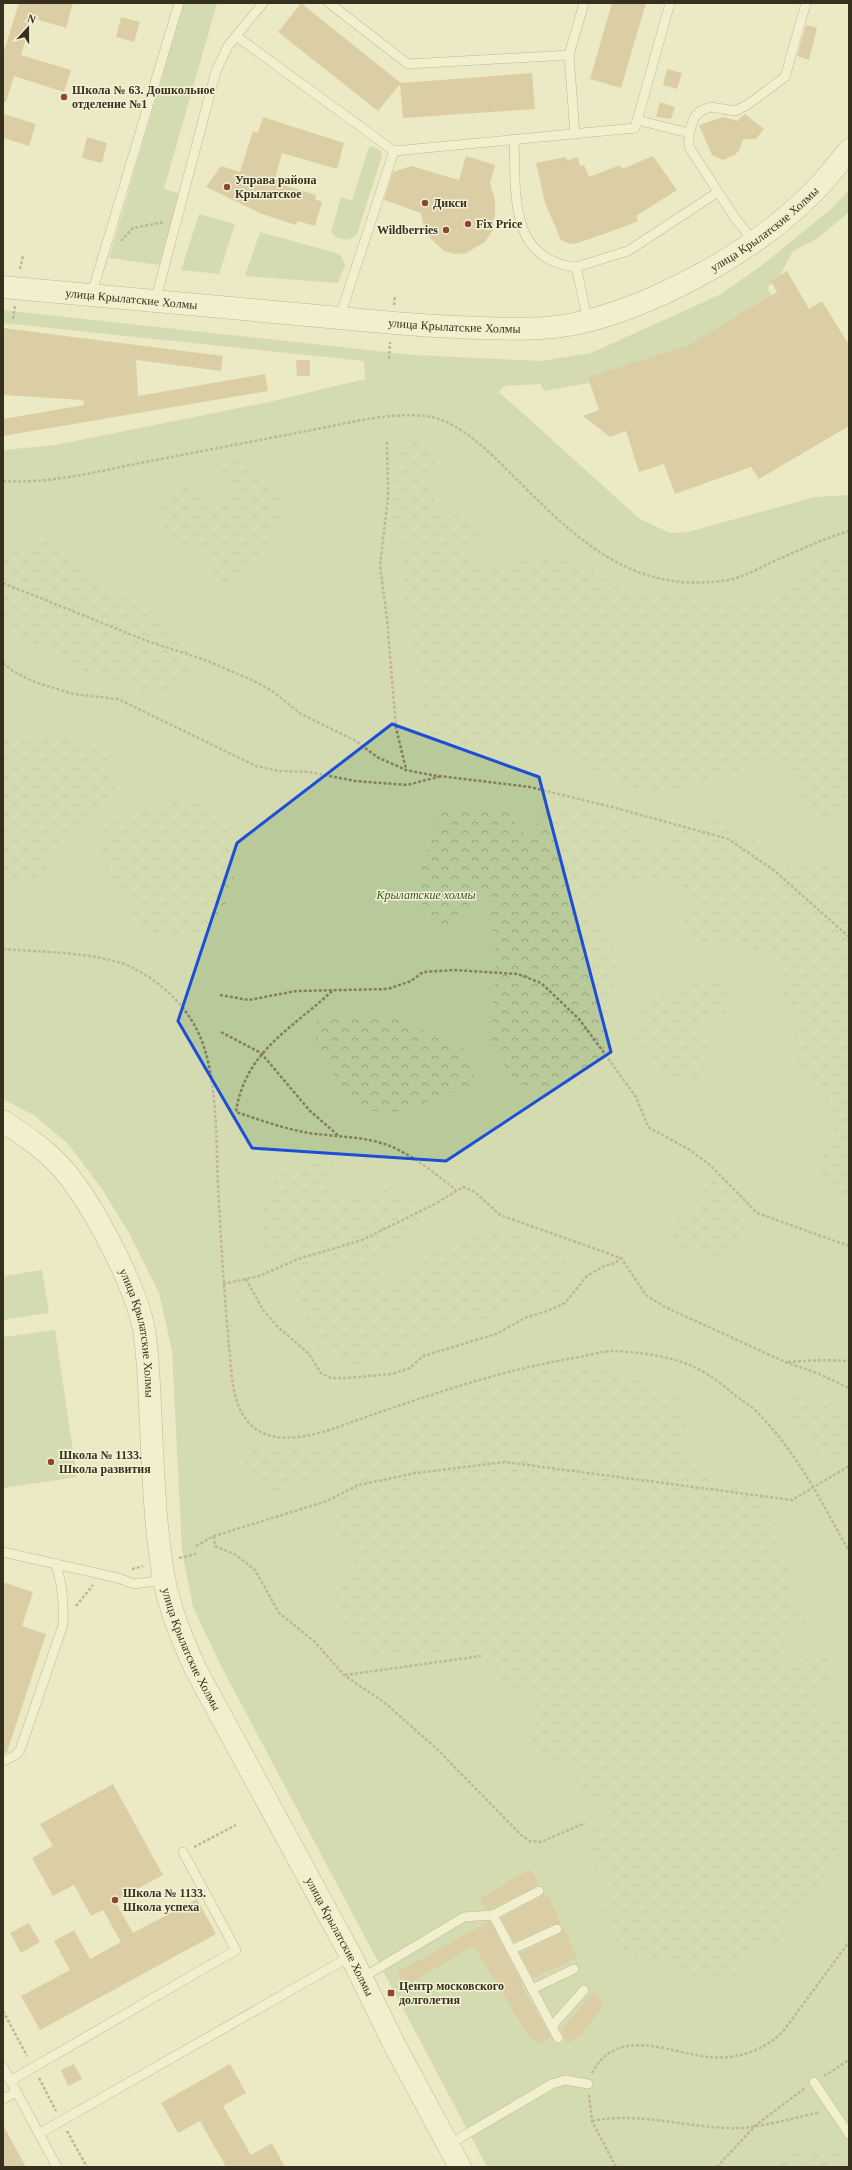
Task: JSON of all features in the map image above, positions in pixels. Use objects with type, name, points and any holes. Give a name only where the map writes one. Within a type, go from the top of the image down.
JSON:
[{"type":"street","name":"улица Крылатские Холмы","points":[[3,287],[426,326],[515,329],[545,328],[588,321],[636,305],[709,269],[754,242],[805,201],[849,150]]},
{"type":"street","name":"улица Крылатские Холмы","points":[[3,1121],[33,1140],[62,1169],[84,1200],[110,1244],[136,1300],[144,1330],[147,1359],[158,1533],[164,1580],[180,1634],[196,1670],[351,1956],[460,2167]]},
{"type":"lane","points":[[91,296],[179,3]]},
{"type":"lane","points":[[155,302],[216,71],[222,56],[263,3]]},
{"type":"lane","points":[[329,3],[408,64],[569,55]]},
{"type":"lane","points":[[575,134],[569,55],[584,3]]},
{"type":"lane","points":[[236,36],[394,151],[635,128],[670,3]]},
{"type":"lane","points":[[754,242],[735,218],[689,147],[689,133],[694,118],[700,111],[711,107],[735,111],[747,105],[785,77],[806,3]]},
{"type":"lane","points":[[637,120],[689,133]]},
{"type":"lane","points":[[514,139],[516,205],[524,234],[534,249],[546,259],[561,266],[576,267],[628,251],[718,192]]},
{"type":"lane","points":[[339,319],[394,151]]},
{"type":"lane","points":[[576,267],[588,321]]},
{"type":"lane","points":[[3,1552],[118,1578],[134,1584],[164,1580]]},
{"type":"lane","points":[[3,1761],[14,1756],[20,1750],[63,1625],[64,1605],[59,1573],[55,1564]]},
{"type":"lane","points":[[10,2081],[236,1950],[183,1852]]},
{"type":"lane","points":[[362,1978],[464,1918],[493,1914],[539,1891]]},
{"type":"lane","points":[[493,1914],[558,2038]]},
{"type":"lane","points":[[511,1950],[557,1929]]},
{"type":"lane","points":[[40,2134],[351,1956]]},
{"type":"lane","points":[[532,1989],[574,1969]]},
{"type":"lane","points":[[552,2026],[584,1990]]},
{"type":"lane","points":[[3,2068],[57,2167]]},
{"type":"lane","points":[[448,2145],[552,2084],[565,2080],[588,2084]]},
{"type":"lane","points":[[814,2082],[849,2134]]},
{"type":"lane","points":[[3,2099],[16,2092]]},
{"type":"path","points":[[101,264],[133,228],[178,219]]},
{"type":"path","points":[[3,481],[62,477],[354,422],[404,416],[427,416],[448,424],[476,441],[567,528],[591,548],[616,563],[640,573],[666,580],[697,583],[723,581],[753,573],[826,538],[849,531]]},
{"type":"path","points":[[387,442],[388,497],[380,566],[388,619],[396,728],[406,770]]},
{"type":"path","points":[[3,583],[147,641],[205,660],[254,681],[271,690],[301,714],[356,742],[377,756],[406,770],[530,787],[612,807],[728,839],[775,871],[849,937]]},
{"type":"path","points":[[3,663],[13,671],[32,681],[74,694],[118,699],[256,766],[279,771],[309,772],[356,781],[407,786],[442,776]]},
{"type":"path","points":[[3,949],[105,959],[132,967],[158,984],[183,1008],[197,1029],[206,1052],[214,1104],[223,1284],[234,1387],[238,1406],[245,1419],[255,1429],[271,1436],[296,1437],[322,1433],[437,1392],[541,1363],[611,1351],[663,1357],[692,1366],[718,1382],[756,1410],[782,1441],[814,1486],[849,1551]]},
{"type":"path","points":[[220,995],[249,1000],[296,991],[388,989],[411,981],[423,972],[454,970],[518,974],[541,983],[579,1020],[602,1050],[636,1097],[648,1127],[690,1150],[710,1164],[757,1213],[849,1246]]},
{"type":"path","points":[[332,990],[298,1018],[262,1053],[249,1072],[239,1092],[236,1112],[260,1120],[308,1132],[360,1139],[390,1146],[432,1171],[456,1190]]},
{"type":"path","points":[[221,1032],[262,1053],[310,1111],[340,1136]]},
{"type":"path","points":[[223,1284],[259,1276],[298,1259],[362,1240],[435,1204],[463,1187],[475,1192],[500,1215],[621,1258],[646,1295],[665,1307],[785,1362],[817,1372],[849,1388]]},
{"type":"path","points":[[246,1279],[263,1310],[282,1331],[308,1353],[321,1374],[331,1378],[346,1378],[392,1374],[410,1368],[423,1356],[496,1334],[528,1317],[565,1303],[587,1276],[602,1267],[615,1263],[621,1258]]},
{"type":"path","points":[[785,1362],[822,1360],[849,1361]]},
{"type":"path","points":[[196,1546],[214,1536],[327,1501],[358,1485],[416,1474],[505,1462],[791,1500],[849,1466]]},
{"type":"path","points":[[214,1536],[214,1546],[236,1555],[255,1570],[279,1613],[316,1642],[344,1675],[385,1704],[438,1750],[521,1835],[530,1841],[541,1842],[586,1823]]},
{"type":"path","points":[[63,1625],[100,1575]]},
{"type":"path","points":[[344,1675],[481,1656]]},
{"type":"path","points":[[183,1852],[236,1825]]},
{"type":"path","points":[[616,2167],[592,2121],[588,2084],[597,2064],[608,2054],[625,2047],[639,2044],[657,2046],[711,2057],[744,2054],[760,2049],[774,2041],[784,2030],[849,1942]]},
{"type":"path","points":[[3,2011],[87,2167]]},
{"type":"path","points":[[717,2167],[756,2125],[814,2082],[849,2060]]},
{"type":"path","points":[[592,2121],[609,2118],[638,2119],[728,2128],[756,2125],[832,2110]]},
{"type":"highlighted area","points":[[392,724],[539,777],[611,1052],[446,1161],[252,1148],[178,1021],[237,843]]},
{"type":"green space","points":[[184,3],[217,3],[164,189],[180,194],[159,265],[109,258]]},
{"type":"green space","points":[[372,146],[381,151],[382,156],[357,234],[351,239],[340,239],[331,232],[341,197],[352,201],[368,149]]},
{"type":"green space","name":"Крылатские холмы","points":[[849,190],[849,212],[817,239],[793,251],[778,279],[767,287],[775,302],[685,351],[612,379],[544,391],[541,384],[504,386],[499,392],[640,519],[670,533],[688,532],[815,497],[849,495],[849,2167],[487,2167],[220,1664],[193,1607],[182,1551],[172,1351],[159,1293],[129,1233],[102,1189],[68,1144],[35,1116],[3,1099],[3,450],[55,445],[269,402],[365,379],[364,361],[3,323],[3,310],[413,355],[541,361],[591,353],[719,295],[761,266],[831,209]]},
{"type":"green space","points":[[199,214],[235,224],[219,274],[181,270]]},
{"type":"green space","points":[[260,232],[336,253],[341,256],[345,265],[338,283],[245,276]]},
{"type":"green space","points":[[417,440],[424,442],[434,459],[433,469],[428,485],[434,494],[434,503],[447,517],[462,514],[471,515],[478,520],[488,532],[478,541],[471,557],[470,561],[477,569],[485,568],[495,560],[501,565],[510,565],[545,556],[573,563],[598,573],[624,595],[653,597],[673,592],[731,606],[764,603],[787,586],[798,566],[823,554],[849,557],[849,788],[840,806],[828,823],[809,819],[791,763],[761,759],[736,775],[705,780],[670,794],[639,790],[559,753],[525,744],[478,750],[437,750],[423,712],[405,599],[403,559],[408,549],[391,527],[392,500],[396,493],[394,483],[400,471],[403,450],[411,442]]},
{"type":"green space","points":[[227,455],[244,460],[254,471],[270,484],[277,497],[283,517],[275,527],[272,540],[259,565],[237,584],[225,584],[213,580],[210,566],[204,556],[194,551],[179,549],[157,515],[159,501],[186,487],[220,500],[230,501],[233,492],[228,485],[215,478],[212,468],[218,459]]},
{"type":"green space","points":[[50,541],[78,570],[109,590],[141,605],[193,645],[192,672],[178,693],[154,695],[130,684],[91,673],[59,660],[3,624],[3,557],[15,549]]},
{"type":"green space","points":[[3,736],[33,743],[72,737],[107,754],[115,787],[97,816],[66,837],[42,875],[15,885],[3,885]]},
{"type":"green space","points":[[170,802],[207,805],[224,814],[233,848],[233,884],[220,920],[208,930],[165,938],[136,922],[103,862],[100,842],[105,826]]},
{"type":"green space","points":[[571,805],[600,813],[631,829],[649,852],[702,817],[737,826],[761,846],[762,877],[772,892],[784,871],[801,863],[826,863],[849,878],[849,1206],[832,1191],[824,1178],[822,1170],[823,1154],[834,1134],[834,1121],[830,1109],[814,1081],[799,1080],[795,1043],[796,1009],[775,983],[778,967],[769,958],[751,947],[730,943],[695,941],[684,925],[688,888],[671,881],[641,877],[584,905],[617,953],[610,1035],[582,1091],[518,1084],[491,1046],[496,953],[486,887],[443,930],[418,899],[422,864],[442,810],[504,809],[528,838],[543,814]]},
{"type":"green space","points":[[711,970],[726,986],[730,1004],[722,1018],[704,1022],[696,1030],[706,1041],[709,1062],[694,1081],[670,1078],[651,1066],[646,1049],[632,1039],[640,1025],[638,1010],[649,996],[667,994],[682,984],[701,979]]},
{"type":"green space","points":[[321,1014],[389,1016],[468,1050],[476,1084],[401,1112],[366,1111],[351,1104],[341,1090],[312,1030]]},
{"type":"green space","points":[[313,1148],[335,1162],[330,1195],[349,1201],[382,1184],[413,1196],[425,1219],[378,1260],[380,1282],[406,1278],[420,1255],[452,1248],[487,1230],[525,1232],[552,1243],[566,1255],[566,1278],[554,1298],[527,1301],[487,1320],[444,1333],[401,1353],[355,1366],[319,1351],[290,1280],[262,1255],[263,1207],[278,1175],[298,1172]]},
{"type":"green space","points":[[709,1174],[738,1201],[746,1214],[747,1220],[742,1235],[728,1256],[719,1264],[686,1252],[673,1243],[674,1221],[694,1205]]},
{"type":"green space","points":[[42,1270],[49,1313],[3,1320],[3,1276]]},
{"type":"green space","points":[[55,1330],[77,1477],[4,1488],[3,1337]]},
{"type":"green space","points":[[584,1367],[613,1371],[681,1399],[689,1419],[677,1443],[681,1460],[698,1463],[708,1481],[745,1488],[767,1499],[777,1528],[776,1546],[785,1555],[795,1573],[790,1585],[793,1597],[805,1607],[808,1614],[805,1629],[791,1633],[782,1647],[778,1664],[785,1671],[815,1654],[830,1660],[835,1675],[815,1701],[822,1718],[841,1722],[849,1721],[849,1756],[839,1770],[841,1785],[849,1799],[849,1821],[839,1838],[837,1856],[824,1876],[815,1898],[796,1911],[787,1928],[780,1947],[762,1945],[744,1953],[739,1976],[721,1983],[699,1982],[676,1969],[629,1954],[613,1940],[603,1921],[604,1902],[615,1893],[612,1877],[595,1868],[585,1848],[592,1827],[606,1824],[615,1805],[606,1799],[588,1799],[578,1788],[576,1764],[563,1761],[541,1762],[526,1744],[535,1726],[535,1700],[523,1687],[506,1688],[491,1680],[496,1661],[486,1651],[455,1651],[423,1656],[362,1653],[350,1638],[341,1621],[336,1603],[338,1581],[355,1562],[345,1550],[333,1522],[342,1496],[338,1485],[324,1478],[274,1492],[255,1482],[248,1473],[246,1467],[245,1452],[254,1444],[293,1448],[335,1443],[391,1420],[473,1393],[527,1372],[558,1368]]},
{"type":"green space","points":[[795,1392],[845,1410],[849,1415],[849,1457],[833,1463],[822,1460],[817,1456],[790,1421],[786,1412],[787,1406]]},
{"type":"green space","points":[[803,2147],[843,2148],[849,2157],[849,2167],[771,2167]]},
{"type":"building","points":[[19,3],[73,3],[66,28],[32,18],[21,55],[71,70],[64,92],[14,76],[6,102],[3,102],[3,54]]},
{"type":"building","points":[[301,3],[401,83],[532,73],[535,109],[403,118],[400,84],[378,111],[278,32]]},
{"type":"building","points":[[612,3],[646,3],[621,88],[590,79]]},
{"type":"building","points":[[121,17],[140,22],[134,42],[116,37]]},
{"type":"building","points":[[806,25],[817,28],[809,60],[797,56]]},
{"type":"building","points":[[667,69],[682,73],[677,89],[663,85]]},
{"type":"building","points":[[660,102],[675,107],[671,119],[656,117]]},
{"type":"building","points":[[3,114],[36,124],[29,146],[3,138]]},
{"type":"building","points":[[745,114],[764,129],[756,139],[743,139],[740,149],[735,155],[723,160],[712,155],[699,125],[723,117],[737,121]]},
{"type":"building","points":[[263,117],[344,143],[337,169],[282,153],[275,179],[284,185],[316,195],[315,199],[322,202],[315,226],[297,221],[296,225],[262,214],[206,187],[221,166],[240,172],[253,131],[258,133]]},
{"type":"building","points":[[87,137],[107,143],[102,163],[82,158]]},
{"type":"building","points":[[466,156],[495,165],[490,183],[495,200],[495,213],[493,230],[485,242],[466,253],[455,254],[444,251],[431,239],[424,227],[421,213],[384,200],[393,172],[411,166],[459,180]]},
{"type":"building","points":[[653,156],[677,190],[636,216],[638,221],[578,243],[569,244],[561,240],[545,203],[536,163],[566,157],[567,161],[578,157],[580,166],[584,165],[589,177],[620,165],[622,169]]},
{"type":"building","points":[[787,271],[809,309],[822,301],[849,345],[849,426],[759,479],[751,467],[675,494],[664,464],[639,472],[626,431],[610,437],[583,416],[599,410],[588,377],[689,345],[777,292],[771,281]]},
{"type":"building","points":[[3,328],[223,356],[221,371],[136,360],[138,396],[265,374],[268,391],[3,436],[3,419],[84,405],[83,400],[3,395]]},
{"type":"building","points":[[296,360],[310,360],[310,376],[297,376]]},
{"type":"building","points":[[3,1582],[33,1592],[22,1626],[46,1634],[7,1752],[3,1754]]},
{"type":"building","points":[[113,1784],[163,1875],[115,1901],[133,1933],[197,1899],[216,1934],[40,2030],[21,1996],[70,1970],[54,1941],[74,1930],[90,1959],[121,1942],[103,1910],[91,1916],[74,1885],[53,1896],[32,1858],[53,1846],[40,1824]]},
{"type":"building","points":[[530,1869],[539,1885],[491,1909],[486,1909],[480,1899]]},
{"type":"building","points":[[544,1893],[547,1897],[548,1896],[562,1926],[555,1924],[514,1942],[501,1918],[542,1896]]},
{"type":"building","points":[[490,1921],[522,1983],[520,1983],[551,2037],[538,2044],[528,2035],[474,1946],[404,1987],[397,1972]]},
{"type":"building","points":[[29,1923],[40,1942],[21,1953],[10,1933]]},
{"type":"building","points":[[563,1927],[577,1958],[533,1978],[520,1953],[559,1934]]},
{"type":"building","points":[[593,1993],[604,2005],[581,2035],[567,2044],[561,2030]]},
{"type":"building","points":[[74,2064],[82,2079],[68,2086],[61,2070]]},
{"type":"building","points":[[230,2064],[246,2093],[223,2106],[251,2155],[272,2143],[285,2167],[226,2167],[200,2121],[178,2133],[161,2103]]},
{"type":"building","points":[[3,2125],[26,2167],[3,2167]]},
{"type":"place","name":"Школа № 63. Дошкольное отделение №1","points":[[64,97]]},
{"type":"place","name":"Управа района Крылатское","points":[[227,187]]},
{"type":"place","name":"Дикси","points":[[425,203]]},
{"type":"place","name":"Fix Price","points":[[468,224]]},
{"type":"place","name":"Wildberries","points":[[446,230]]},
{"type":"place","name":"Школа № 1133. Школа развития","points":[[51,1462]]},
{"type":"place","name":"Школа № 1133. Школа успеха","points":[[115,1900]]},
{"type":"place","name":"Центр московского долголетия","points":[[391,1993]]}]
